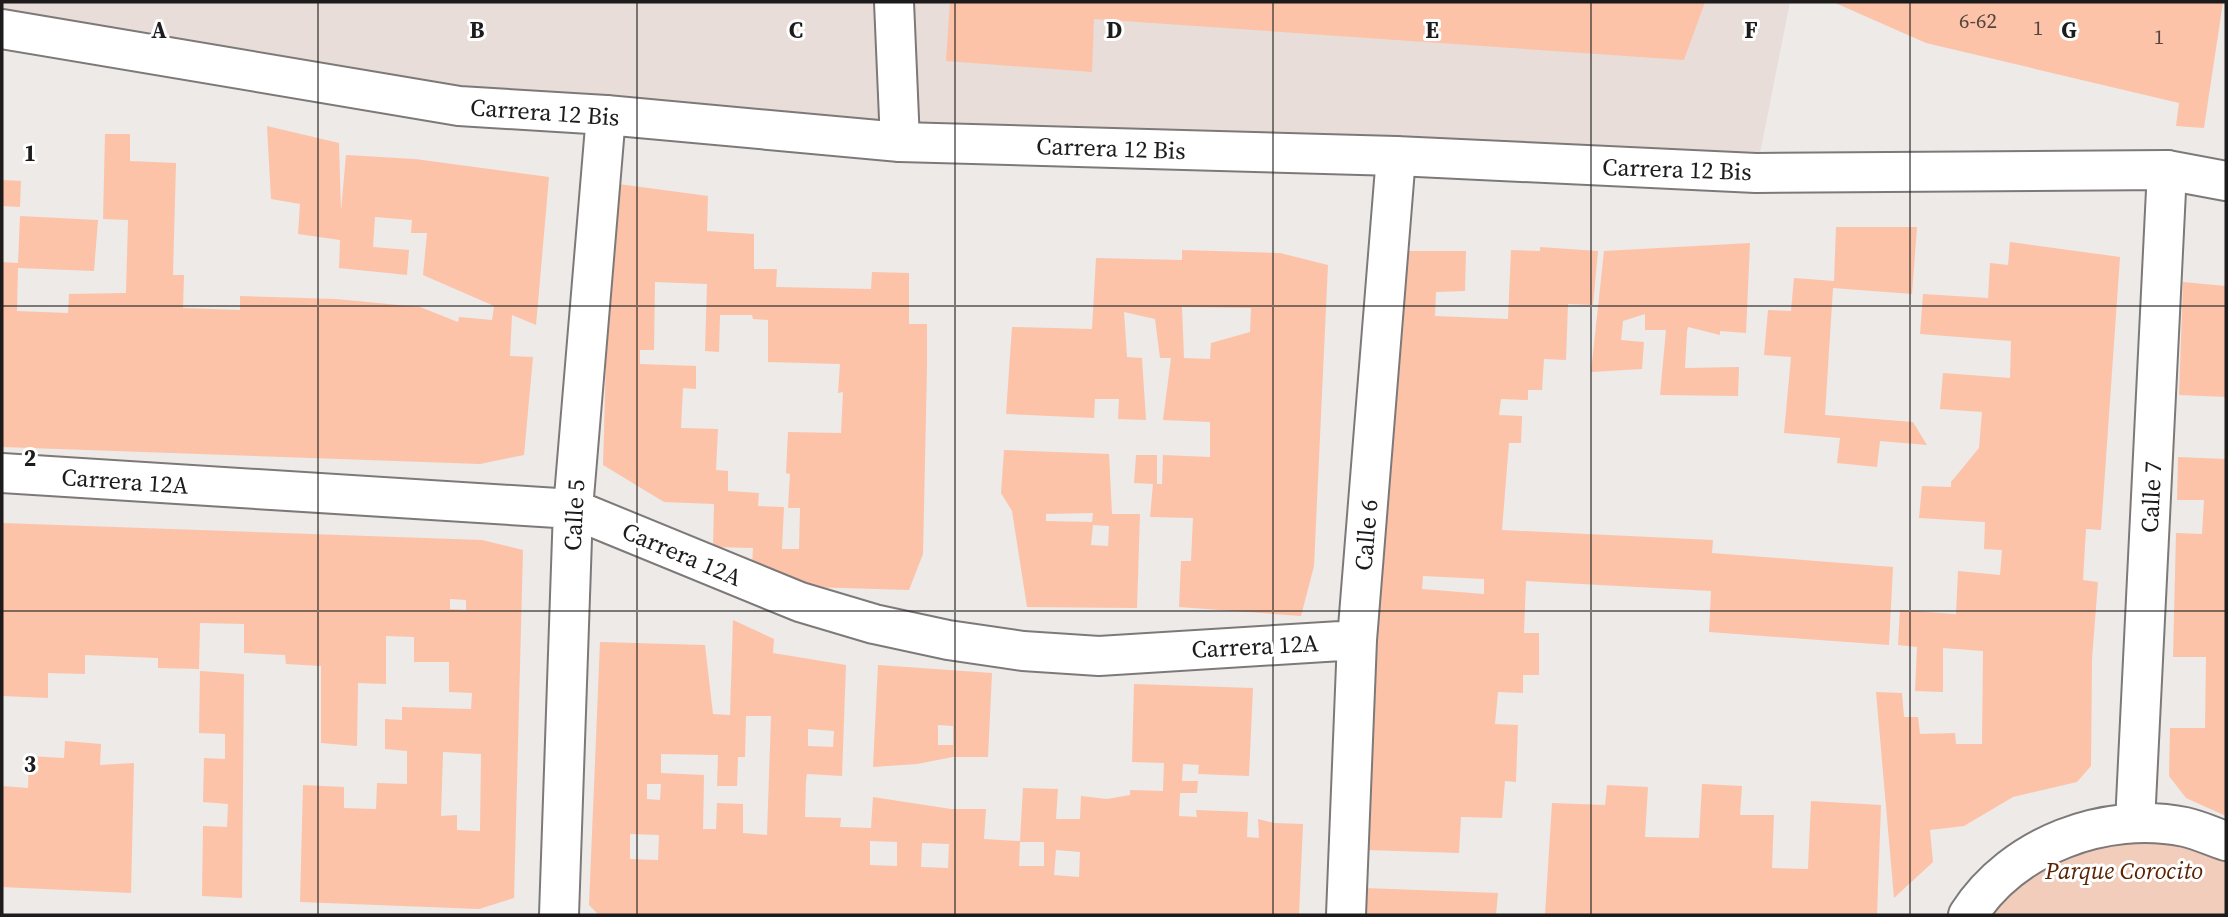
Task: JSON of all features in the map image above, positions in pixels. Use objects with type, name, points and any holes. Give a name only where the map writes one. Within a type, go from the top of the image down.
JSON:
[{"type":"street","points":[[894,2],[900,142]]},
{"type":"street","name":"Carrera 12 Bis","points":[[2,29],[459,106],[606,115],[900,142],[1396,156],[1756,173],[2167,170],[2226,181]]},
{"type":"street","name":"Calle 5","points":[[559,915],[573,509],[606,115]]},
{"type":"street","name":"Calle 6","points":[[1346,915],[1357,640],[1396,156]]},
{"type":"street","name":"Calle 7","points":[[2135,823],[2167,170]]},
{"type":"street","name":"Carrera 12A","points":[[2,473],[573,509],[800,602],[874,624],[948,640],[1023,651],[1099,656],[1357,640]]},
{"type":"street","points":[[1968,915],[2008,870],[2047,845],[2090,829],[2135,823],[2185,827],[2226,841]]},
{"type":"shaded area","points":[[2,2],[1790,2],[1756,173],[606,115],[2,29]]},
{"type":"green space","name":"Parque Corocito","points":[[2090,829],[2226,841],[2226,915],[1968,915]]},
{"type":"building","points":[[950,2],[1705,2],[1684,60],[1094,19],[1092,72],[946,61]]},
{"type":"building","points":[[1833,2],[2223,2],[2204,128],[2176,126],[2179,103],[1926,43]]},
{"type":"building","points":[[267,126],[339,143],[341,211],[346,155],[415,159],[549,177],[536,325],[512,315],[510,356],[533,357],[524,455],[480,464],[2,447],[2,262],[18,263],[20,216],[98,220],[94,271],[18,268],[17,311],[68,313],[69,294],[126,293],[128,220],[103,219],[105,134],[130,134],[130,161],[176,163],[173,275],[184,275],[183,308],[240,310],[240,296],[336,299],[420,307],[458,322],[459,317],[492,320],[494,306],[423,275],[427,233],[411,233],[412,220],[375,217],[373,247],[409,250],[407,275],[339,268],[340,240],[298,234],[300,204],[271,199]]},
{"type":"building","points":[[2,180],[21,181],[20,207],[2,206]]},
{"type":"building","points":[[611,183],[708,196],[707,231],[754,234],[754,269],[777,269],[776,287],[871,289],[872,272],[909,273],[909,324],[927,324],[927,367],[923,554],[909,590],[809,587],[752,566],[753,548],[713,547],[714,504],[664,502],[603,465]],"holes":[[[655,282],[707,284],[705,351],[719,352],[720,315],[752,315],[753,319],[768,320],[768,362],[840,364],[838,393],[843,392],[841,433],[788,432],[788,508],[800,508],[799,549],[782,549],[784,507],[758,506],[759,493],[728,491],[728,471],[716,470],[718,429],[681,428],[683,388],[696,389],[696,366],[640,364],[640,350],[654,350]]]},
{"type":"building","points":[[1836,227],[1917,227],[1912,294],[1833,288],[1825,415],[1913,422],[1927,445],[1880,441],[1877,467],[1837,463],[1840,438],[1784,433],[1791,357],[1764,355],[1768,310],[1791,311],[1794,278],[1834,281]]},
{"type":"building","points":[[2010,242],[2120,257],[2101,530],[2086,529],[2083,580],[2098,582],[2092,659],[2091,766],[2077,782],[2013,797],[1964,826],[1930,830],[1933,862],[1894,898],[1876,692],[1902,693],[1904,717],[1918,717],[1920,734],[1955,733],[1956,744],[1982,744],[1983,651],[1943,648],[1943,692],[1915,691],[1917,647],[1898,645],[1900,610],[1956,614],[1958,571],[2000,575],[2002,550],[1984,549],[1985,522],[1919,518],[1922,486],[1951,487],[1951,482],[1979,448],[1982,412],[1940,409],[1943,373],[2010,378],[2011,341],[1920,334],[1923,294],[1988,298],[1990,263],[2008,265]]},
{"type":"building","points":[[1750,243],[1746,333],[1720,331],[1720,335],[1688,327],[1687,331],[1685,368],[1739,367],[1738,396],[1660,395],[1666,330],[1645,330],[1645,314],[1623,321],[1621,340],[1644,342],[1642,369],[1591,372],[1604,251]]},
{"type":"building","points":[[1540,247],[1598,251],[1593,305],[1568,304],[1566,360],[1544,359],[1542,390],[1528,390],[1528,400],[1501,399],[1499,415],[1522,416],[1521,443],[1509,443],[1502,530],[1713,540],[1712,553],[1893,567],[1889,645],[1709,632],[1711,591],[1526,581],[1524,633],[1539,633],[1539,675],[1523,675],[1523,693],[1498,692],[1495,724],[1518,725],[1516,782],[1505,781],[1502,818],[1461,817],[1459,853],[1366,850],[1395,265],[1409,251],[1466,251],[1465,291],[1436,292],[1435,316],[1508,319],[1511,250],[1540,251]],"holes":[[[1423,576],[1484,579],[1484,594],[1422,589]]]},
{"type":"building","points":[[1182,250],[1280,253],[1328,265],[1314,566],[1301,616],[1179,607],[1181,561],[1191,561],[1193,518],[1150,517],[1153,484],[1134,483],[1136,455],[1157,455],[1157,484],[1162,484],[1163,455],[1210,457],[1210,422],[1163,420],[1171,358],[1160,358],[1155,319],[1124,312],[1127,357],[1142,358],[1146,420],[1118,419],[1119,399],[1095,399],[1094,418],[1006,414],[1012,327],[1092,329],[1096,258],[1182,260]],"holes":[[[1182,307],[1251,308],[1250,332],[1211,343],[1210,359],[1184,358]]]},
{"type":"building","points":[[2183,282],[2226,286],[2226,397],[2179,395]]},
{"type":"building","points":[[1004,450],[1109,454],[1112,514],[1140,514],[1137,608],[1027,607],[1012,511],[1001,493]],"holes":[[[1093,513],[1092,522],[1046,521],[1046,514]],[[1093,525],[1109,526],[1108,546],[1091,545]]]},
{"type":"building","points":[[2178,457],[2226,459],[2226,816],[2186,798],[2169,776],[2170,728],[2205,728],[2206,657],[2173,657],[2176,533],[2202,534],[2204,500],[2177,500]]},
{"type":"building","points":[[2,523],[482,540],[523,550],[514,898],[479,909],[300,902],[303,785],[344,787],[344,808],[376,809],[377,783],[407,784],[407,751],[385,749],[385,719],[402,720],[402,707],[471,709],[472,693],[449,692],[449,662],[414,662],[414,637],[386,636],[386,684],[358,683],[357,746],[321,743],[321,666],[286,664],[285,655],[244,653],[244,624],[200,623],[199,669],[158,668],[158,658],[85,655],[85,674],[48,673],[48,698],[2,696]],"holes":[[[450,599],[466,600],[466,610],[450,609]],[[443,752],[481,754],[480,831],[457,830],[457,815],[441,816]]]},
{"type":"building","points":[[733,620],[774,639],[773,653],[846,665],[842,776],[807,774],[805,817],[841,818],[840,827],[871,828],[873,797],[951,809],[986,809],[984,839],[1020,841],[1023,788],[1058,789],[1056,819],[1080,819],[1081,796],[1107,799],[1130,795],[1130,790],[1163,791],[1164,763],[1132,762],[1134,684],[1253,688],[1249,776],[1198,774],[1199,765],[1183,764],[1182,781],[1198,781],[1197,793],[1180,793],[1179,816],[1197,817],[1196,810],[1248,812],[1247,837],[1259,838],[1258,819],[1274,823],[1303,824],[1299,915],[599,915],[589,905],[600,642],[705,645],[713,714],[730,715]],"holes":[[[746,716],[771,716],[767,835],[743,833],[743,804],[717,803],[716,829],[703,829],[704,775],[661,773],[661,754],[718,755],[717,786],[737,786],[738,757],[745,757]],[[808,729],[834,731],[833,747],[808,746]],[[647,784],[661,784],[660,800],[647,799]],[[630,834],[659,835],[658,860],[630,859]],[[870,841],[897,842],[897,866],[870,865]],[[1020,842],[1044,842],[1044,866],[1019,866]],[[922,843],[949,844],[948,868],[921,867]],[[1056,850],[1080,852],[1079,877],[1054,875]]]},
{"type":"building","points":[[878,665],[992,673],[988,757],[953,757],[917,764],[873,767]],"holes":[[[938,725],[953,726],[953,745],[938,745]]]},
{"type":"building","points":[[200,671],[244,674],[242,898],[202,896],[203,826],[227,827],[228,804],[203,802],[204,758],[225,759],[225,734],[199,733]]},
{"type":"building","points":[[65,741],[101,744],[100,765],[134,763],[131,893],[2,887],[2,786],[28,788],[29,756],[64,758]]},
{"type":"building","points":[[1702,784],[1742,786],[1740,815],[1774,815],[1772,868],[1808,869],[1811,801],[1881,805],[1877,915],[1545,915],[1552,803],[1605,805],[1607,785],[1648,787],[1645,837],[1699,838]]},
{"type":"building","points":[[1364,888],[1498,893],[1496,915],[1362,915]]}]
